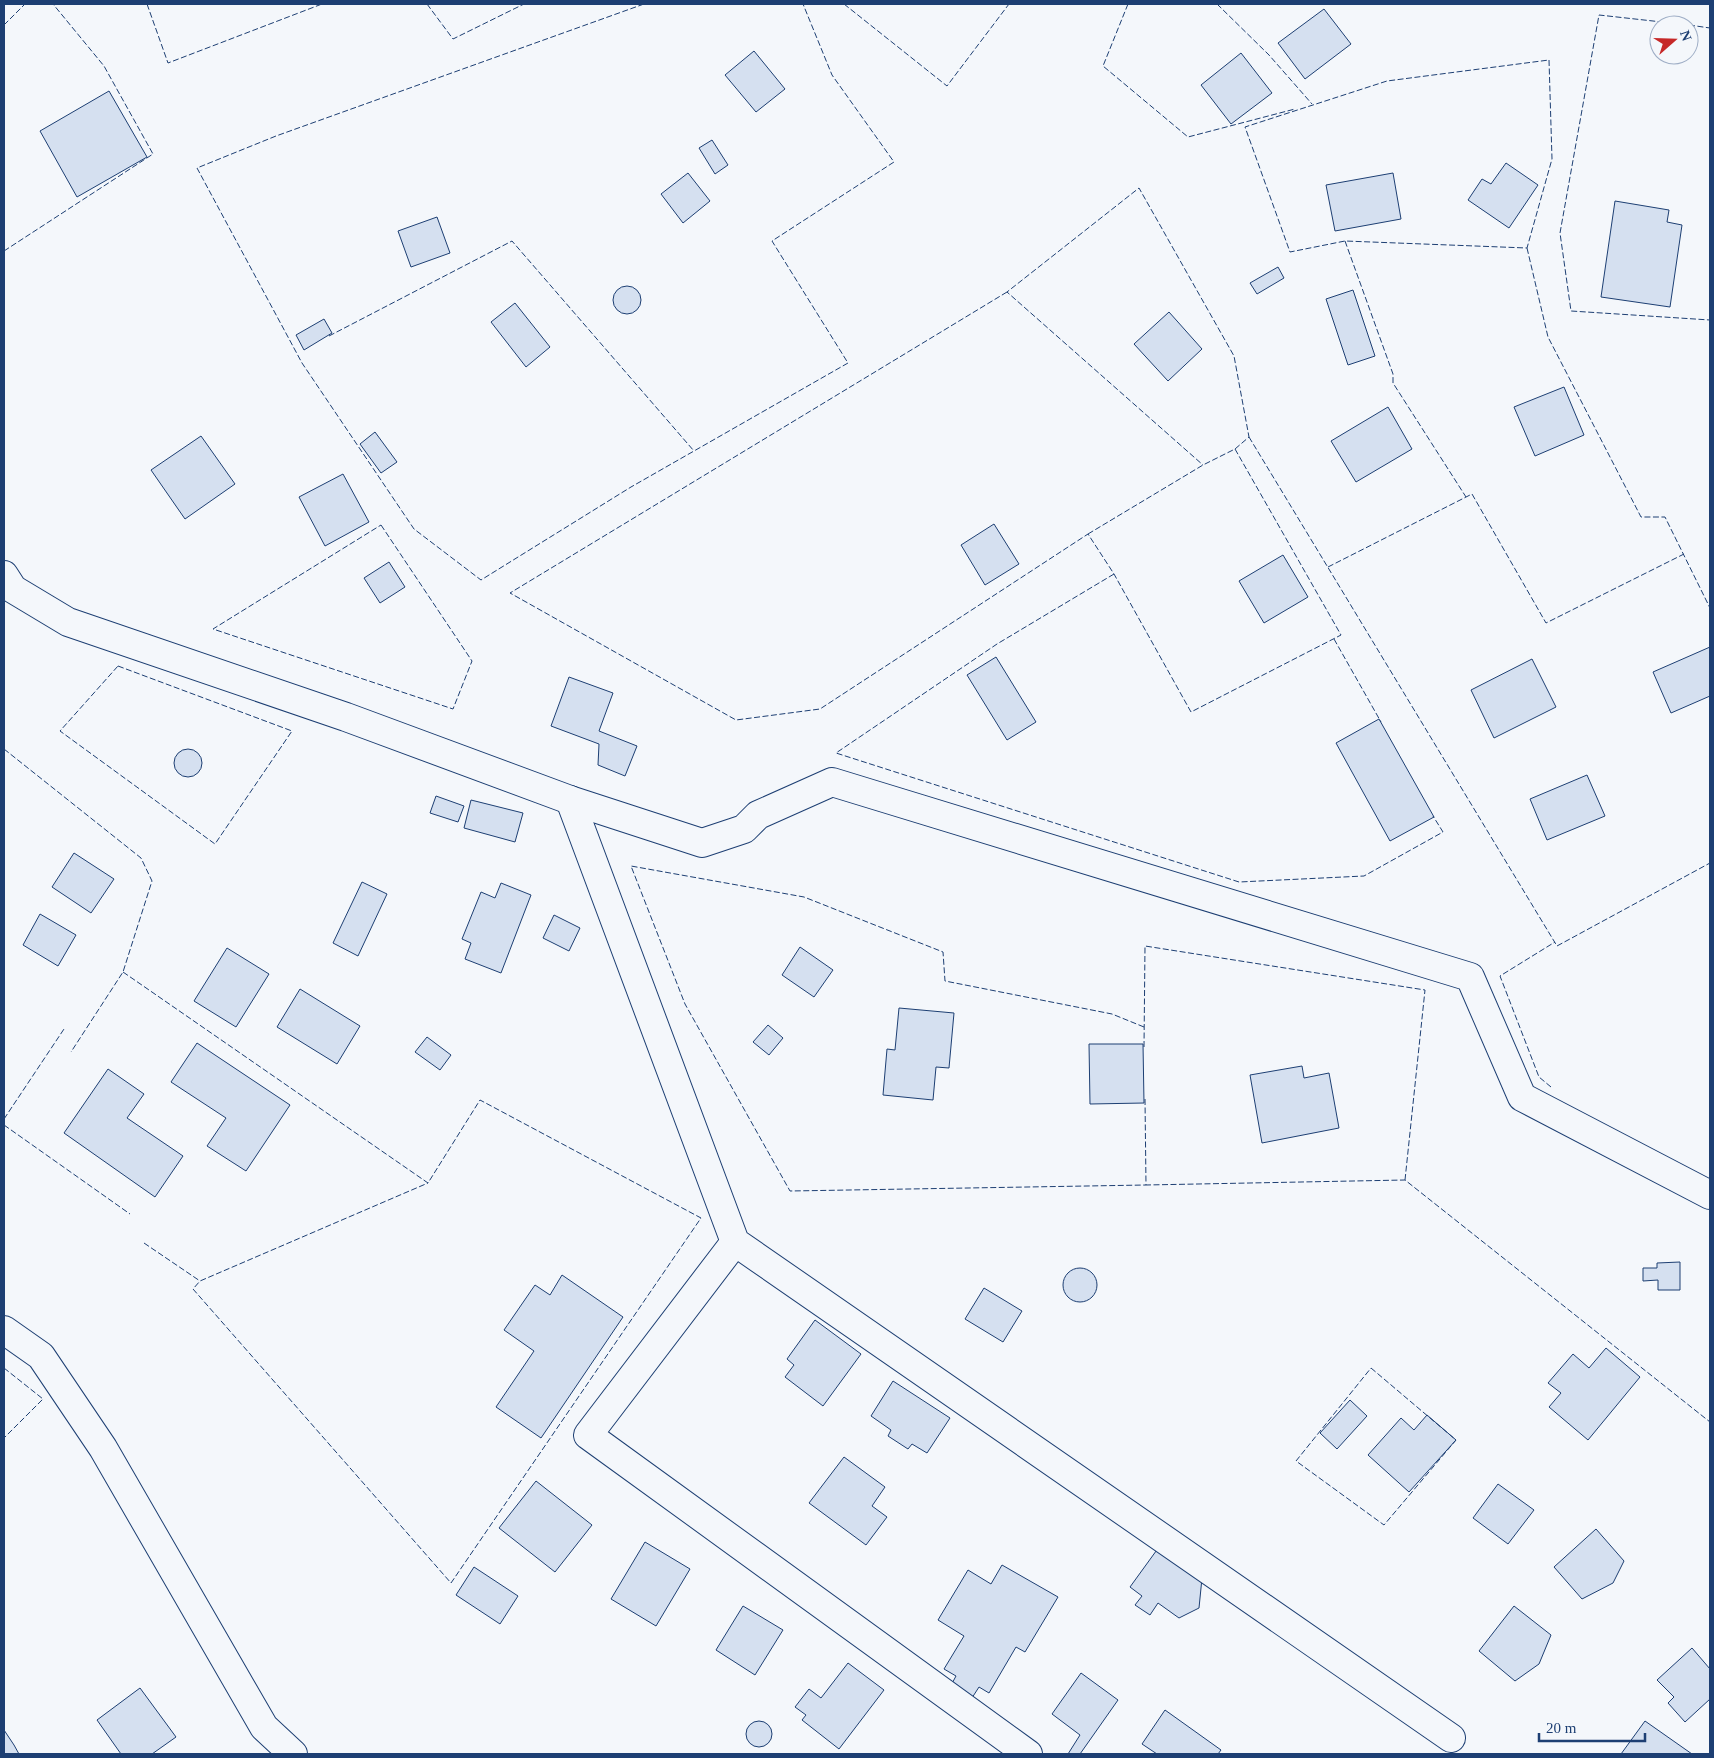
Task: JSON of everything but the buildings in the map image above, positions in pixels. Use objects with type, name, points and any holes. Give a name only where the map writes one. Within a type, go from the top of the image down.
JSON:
[{"type":"street","points":[[4,575],[13,589],[68,622],[346,717],[570,800],[702,843],[744,829],[758,815],[832,782],[1470,977],[1522,1098],[1710,1195]]},
{"type":"street","points":[[570,800],[735,1242],[1451,1738]]},
{"type":"street","points":[[735,1242],[588,1435],[1028,1754]]},
{"type":"street","points":[[4,1330],[41,1356],[103,1448],[264,1727],[293,1754]]},
{"type":"fence","points":[[4,25],[25,4]]},
{"type":"fence","points":[[4,251],[153,154],[104,66],[53,4]]},
{"type":"fence","points":[[147,4],[168,63],[322,4]]},
{"type":"fence","points":[[427,4],[453,39],[524,4]]},
{"type":"fence","points":[[644,4],[276,136],[197,168],[302,363],[414,529],[481,580],[631,487],[848,363],[772,241],[894,162],[832,75],[803,4]]},
{"type":"fence","points":[[844,4],[947,86],[1009,4]]},
{"type":"fence","points":[[1128,4],[1103,66],[1188,137],[1295,109]]},
{"type":"fence","points":[[1217,4],[1269,55],[1312,104]]},
{"type":"fence","points":[[1649,21],[1599,15],[1560,233],[1571,311],[1710,320]]},
{"type":"fence","points":[[1699,26],[1710,28]]},
{"type":"fence","points":[[1549,60],[1552,159],[1527,248],[1345,241],[1290,252],[1245,127],[1387,81],[1549,60]]},
{"type":"fence","points":[[1088,534],[1203,465],[1235,449],[1249,437],[1234,356],[1139,188],[1007,292],[1203,465]]},
{"type":"fence","points":[[329,336],[512,241],[694,451]]},
{"type":"fence","points":[[1345,241],[1393,374],[1393,383],[1466,497]]},
{"type":"fence","points":[[1527,248],[1548,337],[1641,517],[1665,517],[1710,608]]},
{"type":"fence","points":[[1007,292],[510,593],[736,720],[820,709],[1088,534],[1114,574],[1191,712],[1341,635],[1235,449]]},
{"type":"fence","points":[[1249,437],[1557,946],[1710,863]]},
{"type":"fence","points":[[1328,567],[1472,494],[1546,623],[1684,554]]},
{"type":"fence","points":[[381,525],[472,661],[453,709],[213,629],[381,525]]},
{"type":"fence","points":[[1114,574],[997,644],[836,753],[1239,882],[1364,876],[1443,832],[1433,816]]},
{"type":"fence","points":[[1334,639],[1381,722]]},
{"type":"fence","points":[[118,666],[292,731],[215,844],[60,731],[118,666]]},
{"type":"fence","points":[[4,749],[141,858],[152,881],[123,972],[71,1052]]},
{"type":"fence","points":[[1144,1027],[1112,1014],[945,981],[943,952],[804,897],[631,866],[685,1004],[790,1191],[1146,1185]]},
{"type":"fence","points":[[1551,1087],[1539,1077],[1500,976],[1555,942]]},
{"type":"fence","points":[[1144,1047],[1145,946],[1425,990],[1405,1180]]},
{"type":"fence","points":[[123,972],[428,1183],[480,1100],[701,1218],[451,1583],[193,1289],[200,1281],[428,1183]]},
{"type":"fence","points":[[4,1119],[64,1029]]},
{"type":"fence","points":[[1145,1099],[1146,1185],[1405,1180],[1710,1422]]},
{"type":"fence","points":[[4,1125],[130,1214]]},
{"type":"fence","points":[[144,1243],[200,1281]]},
{"type":"fence","points":[[4,1368],[43,1399],[4,1438]]},
{"type":"fence","points":[[1371,1368],[1456,1440],[1384,1525],[1296,1461],[1371,1368]]}]
